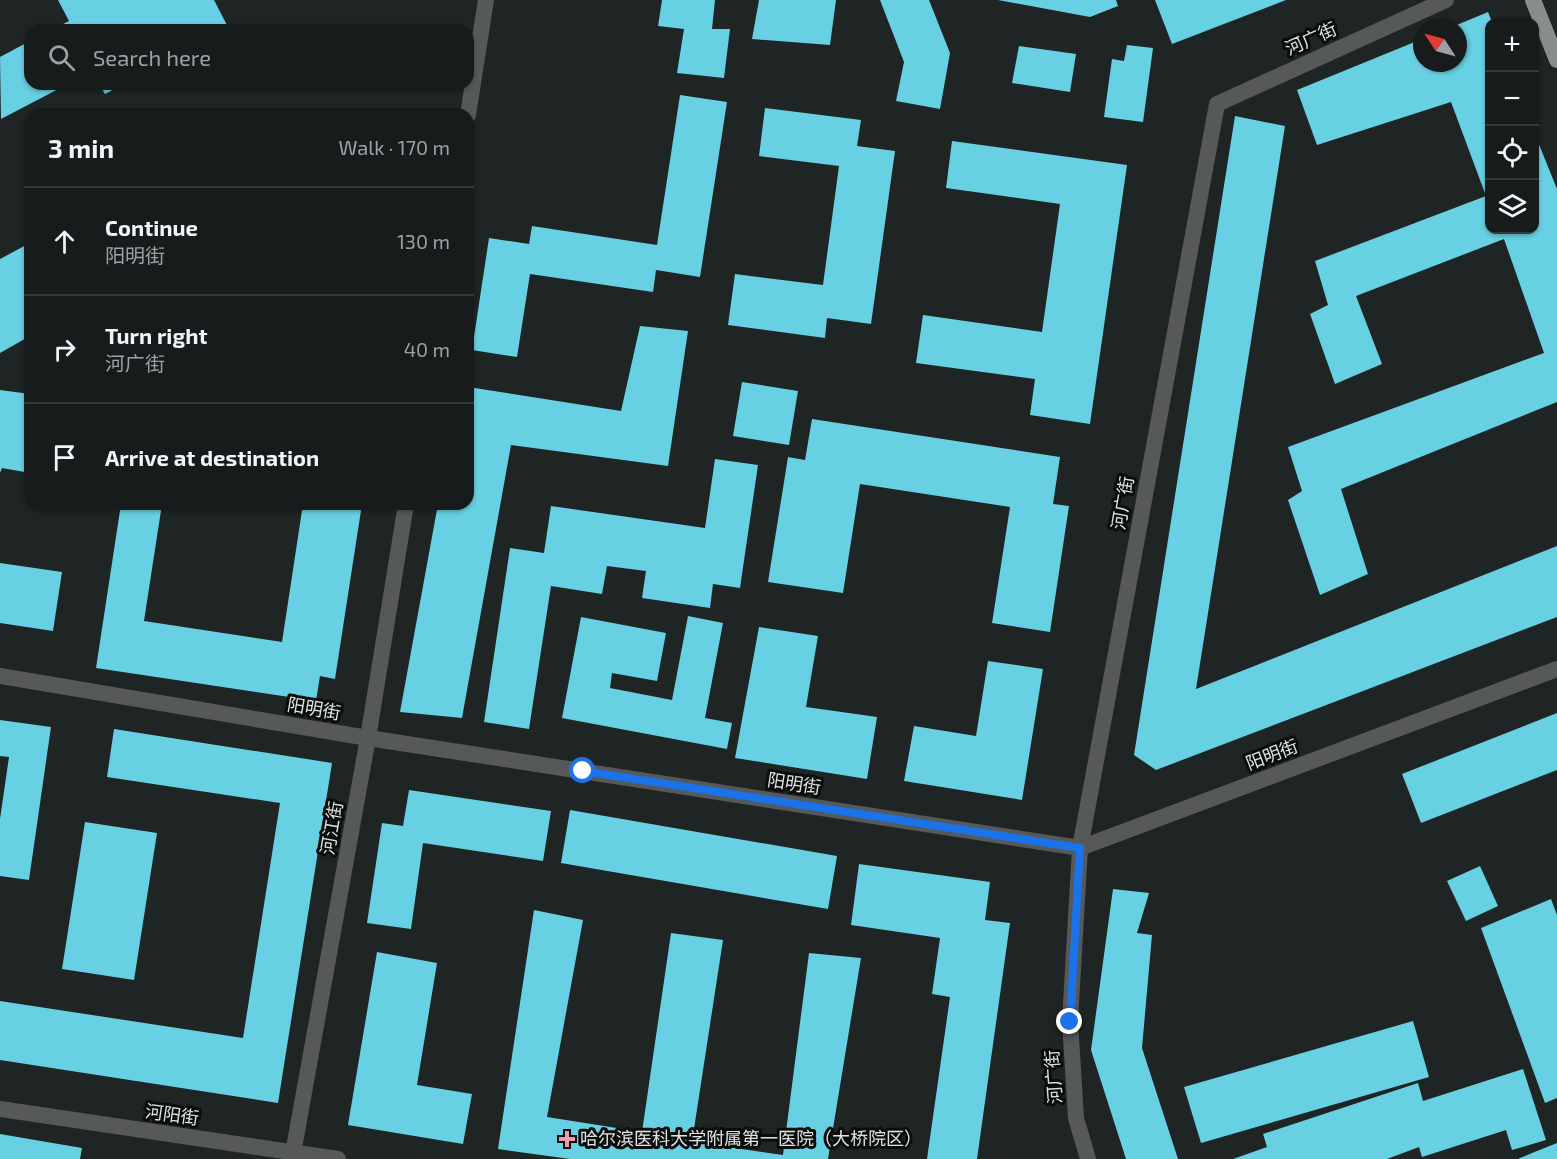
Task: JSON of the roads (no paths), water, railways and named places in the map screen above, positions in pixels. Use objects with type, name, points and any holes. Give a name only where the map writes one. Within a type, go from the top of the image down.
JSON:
[{"type":"main road","points":[[1533,0],[1557,60]]},
{"type":"street","points":[[474,77],[486,0]]},
{"type":"street","name":"河广街","points":[[1088,1159],[1076,1118],[1070,1022],[1080,848],[1217,104],[1446,0]]},
{"type":"street","points":[[469,108],[472,90]]},
{"type":"street","name":"河江街","points":[[293,1156],[368,738],[405,510]]},
{"type":"street","name":"阳明街","points":[[0,676],[368,738],[1080,848],[1557,669]]},
{"type":"street","name":"河阳街","points":[[0,1109],[293,1156],[338,1159]]},
{"type":"place","name":"哈尔滨医科大学附属第一医院（大桥院区）","points":[[567,1139]]}]
